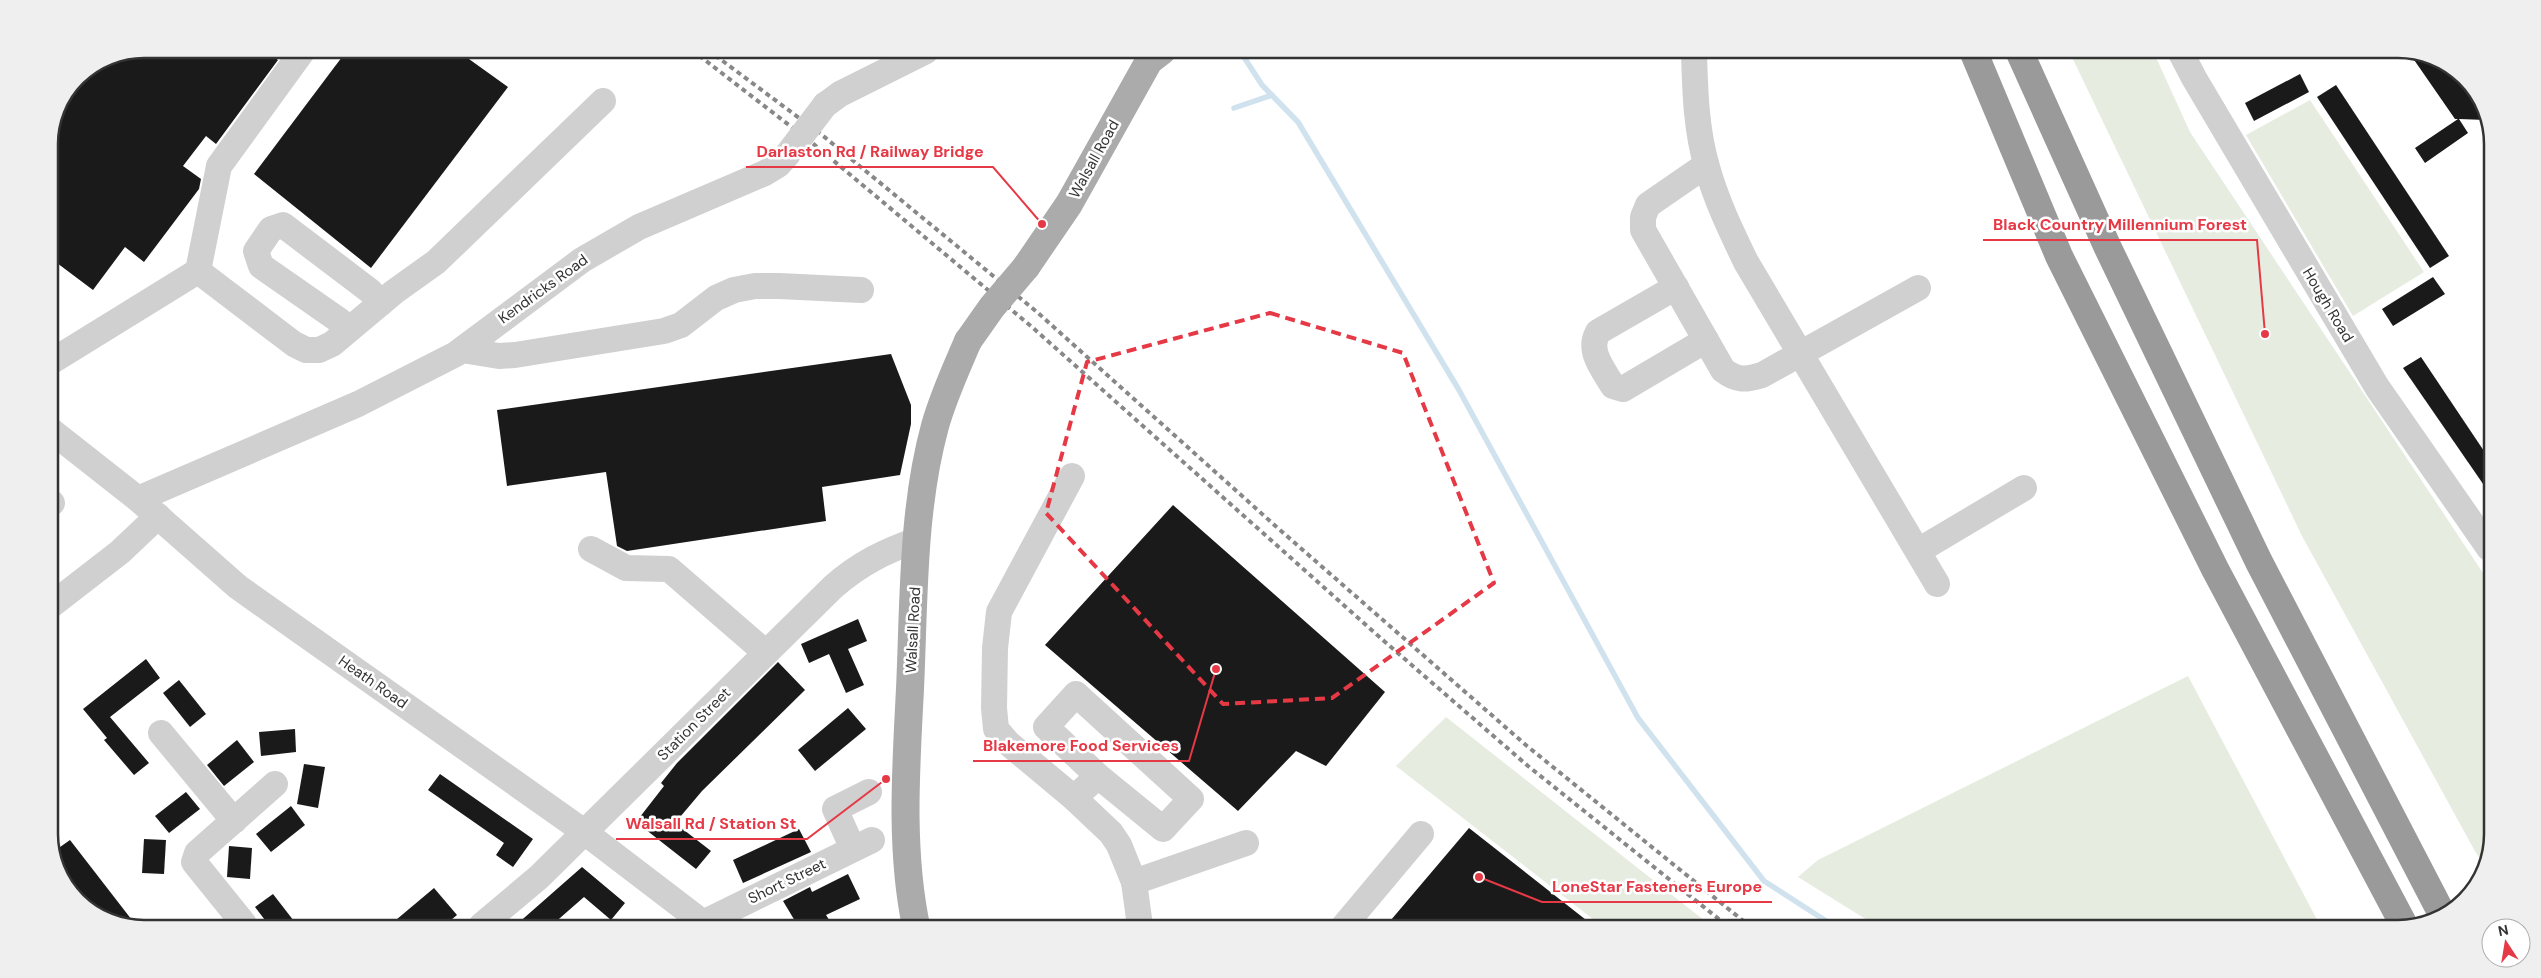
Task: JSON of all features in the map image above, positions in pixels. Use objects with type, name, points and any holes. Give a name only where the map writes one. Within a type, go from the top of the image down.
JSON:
[{"type":"highway","points":[[1976,58],[2059,256],[2215,569],[2401,920]]},
{"type":"highway","points":[[2022,58],[2108,248],[2259,562],[2440,909]]},
{"type":"main road","name":"Walsall Road","points":[[915,920],[910,896],[905,824],[917,540],[924,476],[935,426],[951,379],[968,341],[1026,267],[1069,204],[1150,58]]},
{"type":"street","points":[[58,348],[198,271],[219,166],[297,58]]},
{"type":"street","name":"Kendricks Road","points":[[138,499],[358,404],[462,350],[582,260],[639,228],[765,173],[778,165],[825,105],[840,94],[910,58]]},
{"type":"street","points":[[1694,58],[1695,98],[1706,165],[1725,220],[1746,262],[1937,584]]},
{"type":"street","name":"Hough Road","points":[[2184,58],[2194,78],[2377,387],[2484,540]]},
{"type":"street","points":[[198,271],[252,310],[294,344],[306,350],[319,350],[332,344],[381,302],[436,262],[603,101]]},
{"type":"street","points":[[1706,165],[1648,205],[1643,217],[1643,230],[1723,370],[1732,378],[1744,380],[1762,376],[1918,288]]},
{"type":"street","points":[[348,330],[340,321],[261,266],[256,251],[271,229],[283,225],[370,291],[381,302]]},
{"type":"street","points":[[462,350],[499,356],[515,355],[664,331],[681,325],[716,298],[734,290],[755,286],[861,290]]},
{"type":"street","points":[[1676,286],[1598,332],[1593,341],[1593,350],[1612,386],[1623,389],[1706,340]]},
{"type":"street","name":"Heath Road","points":[[58,436],[138,499],[238,587],[583,831],[699,920]]},
{"type":"street","points":[[1072,476],[999,612],[995,648],[994,708],[996,730],[1008,743],[1074,798],[1111,833],[1119,845],[1134,882],[1139,920]]},
{"type":"street","points":[[1918,551],[2024,488]]},
{"type":"street","points":[[58,600],[120,552],[158,516]]},
{"type":"street","name":"Station Street","points":[[488,920],[539,877],[583,831],[635,783],[852,570],[884,551],[917,540]]},
{"type":"street","points":[[591,549],[626,568],[669,569],[766,653]]},
{"type":"street","points":[[1076,694],[1191,799],[1163,829],[1098,776],[1046,727],[1076,694]]},
{"type":"street","points":[[161,733],[234,821]]},
{"type":"street","points":[[1074,798],[1098,776]]},
{"type":"street","points":[[241,920],[194,862],[197,853],[275,784]]},
{"type":"street","name":"Short Street","points":[[712,920],[862,844],[835,809],[869,792]]},
{"type":"street","points":[[1349,920],[1421,834]]},
{"type":"street","points":[[1134,882],[1246,844]]},
{"type":"highlighted area","points":[[1270,313],[1403,353],[1494,583],[1332,698],[1223,704],[1046,513],[1087,362]]},
{"type":"shaded area","points":[[2072,58],[2156,58],[2190,132],[2484,574],[2484,834],[2480,858],[2302,536]]},
{"type":"shaded area","points":[[2310,100],[2424,272],[2353,316],[2246,135]]},
{"type":"shaded area","points":[[2188,676],[2317,920],[1867,920],[1798,877],[1818,860]]},
{"type":"shaded area","points":[[1446,717],[1704,920],[1594,920],[1396,766]]},
{"type":"building","points":[[275,58],[278,60],[216,144],[206,136],[183,166],[201,179],[199,189],[144,262],[125,247],[93,290],[58,264],[59,127],[64,111],[72,96],[96,72],[111,64],[127,59]]},
{"type":"building","points":[[341,58],[468,58],[508,87],[371,268],[254,174]]},
{"type":"building","points":[[2413,59],[2435,66],[2450,75],[2466,91],[2480,120],[2459,119],[2468,133],[2425,163],[2415,148],[2458,119],[2455,119]]},
{"type":"building","points":[[2300,74],[2309,92],[2254,121],[2245,103]]},
{"type":"building","points":[[2336,85],[2449,256],[2430,268],[2317,97]]},
{"type":"building","points":[[2433,277],[2445,294],[2393,326],[2382,309]]},
{"type":"building","points":[[891,354],[911,405],[911,424],[900,475],[822,487],[826,521],[627,551],[617,546],[606,472],[507,486],[497,410]]},
{"type":"building","points":[[2421,357],[2483,450],[2483,485],[2403,368]]},
{"type":"building","points":[[1173,505],[1385,692],[1326,766],[1296,751],[1238,811],[1045,645]]},
{"type":"building","points":[[858,619],[867,641],[848,649],[864,685],[846,693],[829,654],[809,663],[801,644]]},
{"type":"building","points":[[146,659],[160,678],[110,717],[149,763],[134,775],[104,740],[107,738],[83,709]]},
{"type":"building","points":[[778,662],[805,690],[702,791],[675,823],[711,851],[696,869],[636,822],[664,786],[661,783],[677,763]]},
{"type":"building","points":[[179,680],[206,714],[190,727],[163,693]]},
{"type":"building","points":[[848,708],[866,729],[815,771],[798,750]]},
{"type":"building","points":[[295,729],[296,752],[261,756],[259,732]]},
{"type":"building","points":[[237,740],[254,762],[224,786],[207,765]]},
{"type":"building","points":[[304,764],[325,767],[318,808],[297,804]]},
{"type":"building","points":[[440,774],[533,839],[513,867],[496,855],[504,843],[428,790]]},
{"type":"building","points":[[186,792],[200,809],[169,833],[155,816]]},
{"type":"building","points":[[291,806],[305,825],[271,852],[256,834]]},
{"type":"building","points":[[1469,828],[1586,920],[1391,920]]},
{"type":"building","points":[[799,829],[811,852],[743,883],[733,860]]},
{"type":"building","points":[[144,839],[166,840],[164,874],[142,873]]},
{"type":"building","points":[[70,840],[131,919],[116,916],[91,903],[75,887],[69,877],[59,848]]},
{"type":"building","points":[[229,846],[252,848],[250,879],[227,877]]},
{"type":"building","points":[[582,867],[625,903],[611,920],[584,897],[558,920],[522,920]]},
{"type":"building","points":[[848,874],[860,899],[826,915],[829,920],[794,920],[783,901],[810,887],[812,892]]},
{"type":"building","points":[[434,888],[457,915],[451,920],[396,920]]},
{"type":"building","points":[[273,894],[293,920],[265,920],[255,907]]},
{"type":"waterway","points":[[1245,58],[1262,85],[1298,122],[1459,390],[1638,718],[1764,881],[1825,920]]},
{"type":"waterway","points":[[1234,108],[1272,95]]},
{"type":"railway","points":[[702,58],[816,146],[1032,327],[1384,641],[1528,766],[1720,920]]},
{"type":"railway","points":[[719,58],[822,135],[1037,312],[1280,530],[1527,746],[1742,920]]},
{"type":"place","name":"Darlaston Rd / Railway Bridge","points":[[1042,224]]},
{"type":"place","name":"Black Country Millennium Forest","points":[[2265,334]]},
{"type":"place","name":"Blakemore Food Services","points":[[1216,669]]},
{"type":"place","name":"Walsall Rd / Station St","points":[[886,779]]},
{"type":"place","name":"LoneStar Fasteners Europe","points":[[1479,877]]}]
